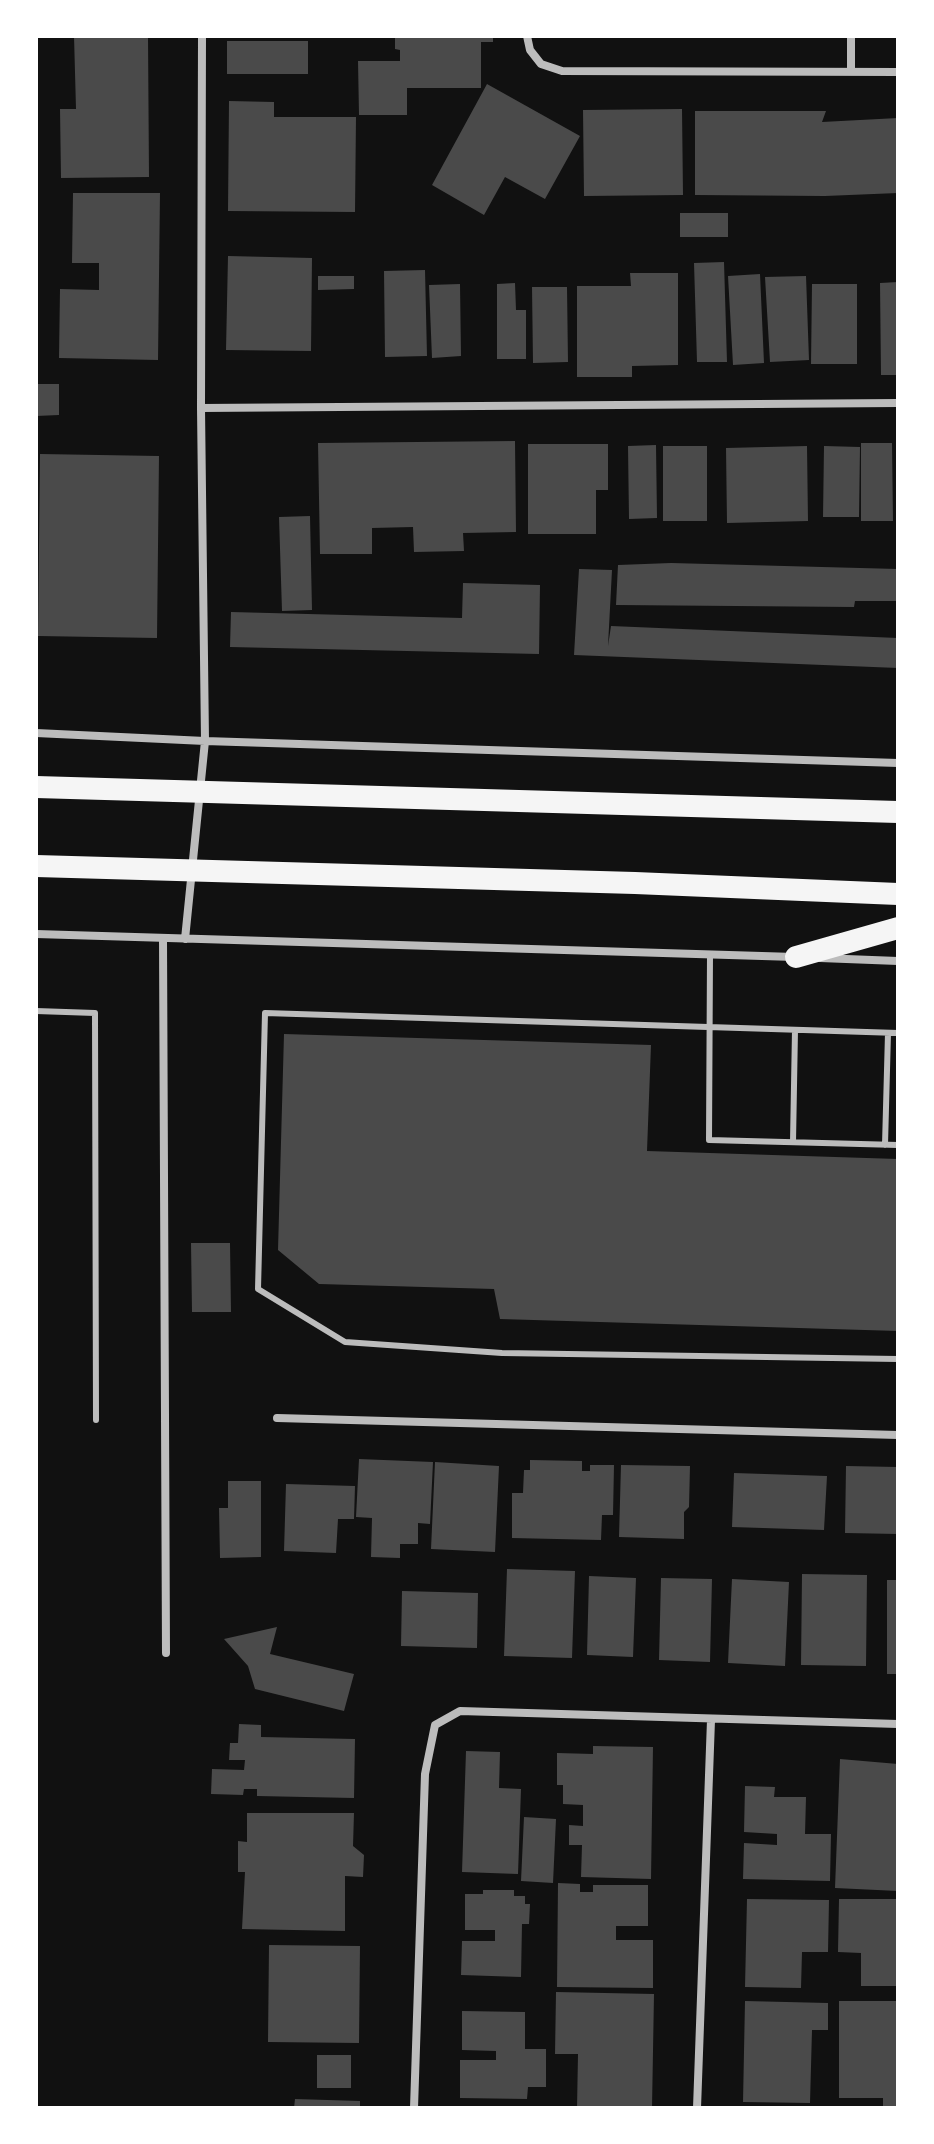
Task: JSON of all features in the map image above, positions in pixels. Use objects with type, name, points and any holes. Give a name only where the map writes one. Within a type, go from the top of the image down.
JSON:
[{"type":"highway","points":[[36,787],[898,812]]},
{"type":"highway","points":[[36,866],[635,883],[898,894]]},
{"type":"highway","points":[[796,957],[898,928]]},
{"type":"street","points":[[185,939],[205,741],[201,408],[202,36]]},
{"type":"street","points":[[527,36],[530,50],[541,64],[562,71],[898,72]]},
{"type":"street","points":[[851,36],[851,72]]},
{"type":"street","points":[[201,408],[898,403]]},
{"type":"street","points":[[36,733],[898,763]]},
{"type":"street","points":[[36,934],[898,961]]},
{"type":"street","points":[[163,938],[166,1653]]},
{"type":"street","points":[[277,1418],[898,1435]]},
{"type":"street","points":[[414,2108],[425,1774],[435,1725],[460,1711],[898,1724]]},
{"type":"street","points":[[697,2108],[711,1720]]},
{"type":"lane","points":[[710,955],[709,1140],[898,1145]]},
{"type":"lane","points":[[36,1011],[95,1013],[96,1420]]},
{"type":"lane","points":[[898,1033],[265,1013],[258,1289],[345,1342],[502,1353],[898,1359]]},
{"type":"lane","points":[[793,1142],[795,1030]]},
{"type":"lane","points":[[885,1145],[888,1033]]},
{"type":"building","points":[[74,36],[148,36],[149,177],[61,178],[60,109],[76,109]]},
{"type":"building","points":[[395,36],[493,36],[493,42],[481,42],[481,88],[407,88],[407,115],[359,115],[358,61],[400,61],[400,50],[395,49]]},
{"type":"building","points":[[227,41],[308,41],[308,74],[227,74]]},
{"type":"building","points":[[487,84],[580,136],[545,199],[505,177],[484,215],[432,185]]},
{"type":"building","points":[[229,101],[274,102],[274,117],[356,117],[355,212],[228,211]]},
{"type":"building","points":[[682,109],[683,195],[584,196],[583,110]]},
{"type":"building","points":[[695,111],[826,111],[822,122],[898,118],[898,193],[695,195]]},
{"type":"building","points":[[73,193],[160,193],[158,360],[59,358],[60,289],[99,290],[99,263],[72,263]]},
{"type":"building","points":[[680,213],[728,213],[728,237],[680,237]]},
{"type":"building","points":[[228,256],[312,258],[311,351],[226,350]]},
{"type":"building","points":[[724,262],[727,362],[697,362],[694,263]]},
{"type":"building","points":[[425,270],[427,356],[385,357],[384,271]]},
{"type":"building","points":[[630,273],[678,273],[678,365],[632,366],[632,377],[577,377],[577,286],[631,286]]},
{"type":"building","points":[[760,274],[764,363],[733,365],[728,276]]},
{"type":"building","points":[[318,276],[354,276],[354,289],[318,290]]},
{"type":"building","points":[[806,276],[809,360],[770,362],[765,277]]},
{"type":"building","points":[[898,282],[898,375],[881,375],[880,283]]},
{"type":"building","points":[[515,283],[516,310],[526,310],[526,359],[497,359],[497,284]]},
{"type":"building","points":[[460,284],[461,356],[432,358],[429,285]]},
{"type":"building","points":[[812,284],[857,284],[857,364],[811,364]]},
{"type":"building","points":[[532,287],[567,287],[568,362],[533,363]]},
{"type":"building","points":[[36,384],[59,384],[59,415],[36,416]]},
{"type":"building","points":[[515,441],[516,532],[463,533],[464,551],[414,552],[413,527],[372,528],[372,554],[320,554],[318,443]]},
{"type":"building","points":[[861,443],[892,443],[893,521],[861,521]]},
{"type":"building","points":[[528,444],[608,444],[608,490],[596,490],[596,534],[528,534]]},
{"type":"building","points":[[656,445],[657,518],[629,519],[628,446]]},
{"type":"building","points":[[663,446],[707,446],[707,521],[663,521]]},
{"type":"building","points":[[807,446],[808,521],[727,523],[726,448]]},
{"type":"building","points":[[824,446],[860,447],[859,517],[823,517]]},
{"type":"building","points":[[40,454],[159,456],[157,638],[38,636]]},
{"type":"building","points":[[310,516],[312,610],[282,611],[279,517]]},
{"type":"building","points":[[671,563],[898,569],[898,601],[855,601],[854,607],[616,605],[618,565]]},
{"type":"building","points":[[579,569],[612,570],[608,646],[611,626],[898,638],[898,668],[574,655]]},
{"type":"building","points":[[463,583],[540,585],[539,654],[230,647],[231,612],[462,618]]},
{"type":"building","points":[[284,1034],[651,1045],[647,1151],[898,1159],[898,1331],[500,1319],[494,1289],[319,1284],[278,1250]]},
{"type":"building","points":[[191,1243],[230,1243],[231,1312],[192,1312]]},
{"type":"building","points":[[359,1459],[433,1462],[430,1524],[418,1523],[418,1544],[400,1544],[400,1558],[371,1557],[372,1518],[356,1517]]},
{"type":"building","points":[[530,1460],[582,1461],[582,1471],[590,1471],[590,1465],[614,1465],[613,1515],[602,1515],[601,1540],[512,1538],[512,1493],[523,1493],[524,1470],[530,1470]]},
{"type":"building","points":[[435,1462],[499,1466],[495,1552],[431,1549]]},
{"type":"building","points":[[621,1465],[690,1466],[684,1539],[619,1537]]},
{"type":"building","points":[[846,1466],[898,1467],[898,1534],[845,1533]]},
{"type":"building","points":[[734,1473],[827,1476],[824,1530],[732,1527]]},
{"type":"building","points":[[228,1481],[261,1481],[261,1557],[220,1558],[219,1508],[228,1508]]},
{"type":"building","points":[[286,1484],[355,1486],[354,1519],[338,1519],[336,1553],[284,1551]]},
{"type":"building","points":[[507,1569],[575,1571],[572,1658],[504,1656]]},
{"type":"building","points":[[802,1574],[867,1575],[866,1666],[801,1665]]},
{"type":"building","points":[[589,1576],[636,1578],[633,1657],[587,1655]]},
{"type":"building","points":[[661,1578],[712,1579],[710,1662],[659,1660]]},
{"type":"building","points":[[732,1579],[789,1582],[785,1666],[728,1663]]},
{"type":"building","points":[[887,1580],[898,1580],[898,1674],[887,1674]]},
{"type":"building","points":[[402,1591],[478,1593],[477,1648],[401,1646]]},
{"type":"building","points":[[277,1627],[270,1654],[354,1674],[344,1711],[255,1689],[248,1666],[224,1639]]},
{"type":"building","points":[[239,1724],[261,1725],[261,1737],[355,1739],[354,1798],[257,1796],[257,1789],[244,1789],[243,1795],[211,1794],[212,1769],[244,1770],[245,1760],[229,1760],[230,1743],[238,1743]]},
{"type":"building","points":[[593,1746],[653,1747],[651,1879],[581,1877],[582,1845],[569,1845],[569,1825],[583,1826],[583,1805],[563,1804],[563,1785],[557,1785],[557,1753],[593,1754]]},
{"type":"building","points":[[466,1751],[500,1752],[499,1788],[521,1789],[518,1874],[462,1872]]},
{"type":"building","points":[[840,1759],[898,1764],[898,1891],[835,1888]]},
{"type":"building","points":[[745,1786],[775,1787],[774,1797],[806,1797],[805,1834],[831,1834],[830,1881],[743,1879],[744,1843],[777,1845],[777,1834],[744,1832]]},
{"type":"building","points":[[247,1813],[354,1813],[353,1846],[364,1855],[363,1877],[345,1876],[345,1931],[242,1929],[245,1872],[238,1872],[238,1841],[247,1842]]},
{"type":"building","points":[[524,1817],[556,1819],[553,1883],[521,1881]]},
{"type":"building","points":[[558,1883],[580,1884],[580,1892],[593,1892],[593,1885],[648,1885],[648,1926],[616,1926],[616,1940],[653,1940],[653,1988],[557,1987]]},
{"type":"building","points":[[483,1890],[514,1890],[514,1896],[525,1896],[525,1904],[530,1904],[529,1924],[522,1924],[521,1977],[461,1975],[462,1941],[495,1941],[495,1930],[465,1930],[465,1894],[483,1894]]},
{"type":"building","points":[[747,1899],[829,1900],[828,1952],[802,1952],[801,1988],[745,1987]]},
{"type":"building","points":[[839,1899],[898,1899],[898,1986],[861,1986],[861,1953],[838,1952]]},
{"type":"building","points":[[269,1945],[360,1946],[359,2043],[268,2042]]},
{"type":"building","points":[[556,1992],[654,1994],[652,2108],[577,2108],[578,2054],[555,2054]]},
{"type":"building","points":[[745,2001],[828,2003],[828,2030],[812,2030],[810,2103],[743,2102]]},
{"type":"building","points":[[839,2001],[898,2001],[898,2108],[883,2108],[883,2098],[839,2098]]},
{"type":"building","points":[[462,2011],[525,2012],[525,2049],[546,2049],[546,2087],[528,2087],[527,2099],[460,2098],[460,2060],[496,2060],[496,2051],[462,2050]]},
{"type":"building","points":[[317,2055],[351,2055],[351,2088],[317,2088]]},
{"type":"building","points":[[295,2099],[360,2101],[360,2108],[294,2108]]}]
